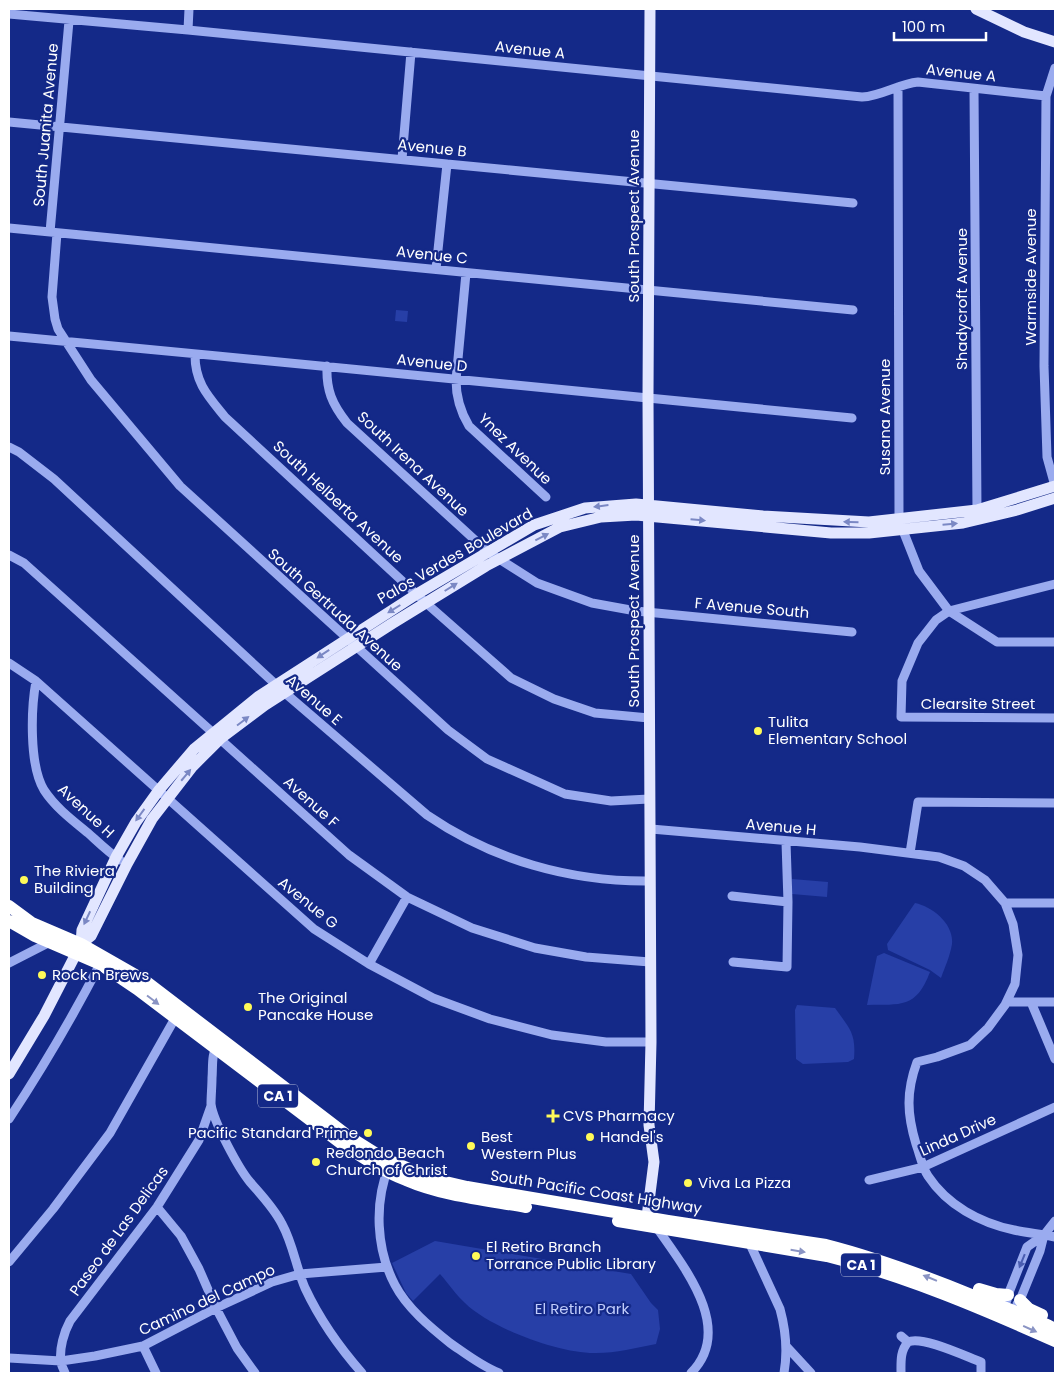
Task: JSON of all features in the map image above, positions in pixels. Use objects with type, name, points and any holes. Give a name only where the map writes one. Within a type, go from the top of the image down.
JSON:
[{"type":"highway","name":"South Pacific Coast Highway","points":[[9,906],[25,919],[79,948],[133,973],[178,1013],[342,1144],[389,1166],[437,1180],[535,1200],[647,1216],[827,1256],[856,1263],[915,1283],[1010,1306]]},
{"type":"highway","points":[[9,913],[20,920],[25,919]]},
{"type":"highway","name":"South Pacific Coast Highway","points":[[9,921],[26,932],[50,942],[79,948],[100,964],[178,1013]]},
{"type":"highway","name":"South Pacific Coast Highway","points":[[389,1166],[407,1181],[476,1198],[657,1228],[750,1239],[826,1245],[887,1262],[956,1288],[974,1288],[996,1294],[1010,1306]]},
{"type":"highway","points":[[476,1198],[491,1196],[531,1203],[535,1200]]},
{"type":"highway","points":[[1010,1306],[1028,1309],[1046,1316],[1053,1328]]},
{"type":"highway","name":"CA 1","points":[[1010,1306],[1055,1341]]},
{"type":"main road","name":"South Prospect Avenue","points":[[647,1216],[654,1162],[649,1125],[651,1042],[648,397],[650,9]]},
{"type":"main road","points":[[976,9],[1024,32],[1055,42]]},
{"type":"main road","name":"Palos Verdes Boulevard","points":[[281,689],[346,638],[417,594],[534,525],[585,508],[610,505],[831,533],[869,533],[901,523],[977,510],[1055,486]]},
{"type":"main road","points":[[1017,498],[1021,509]]},
{"type":"main road","name":"Palos Verdes Boulevard","points":[[901,523],[963,523],[1021,509],[1055,498]]},
{"type":"main road","name":"Palos Verdes Boulevard","points":[[79,948],[81,932],[116,857],[136,822],[193,766],[217,735],[259,696],[281,689],[356,647],[499,559],[560,527],[601,516],[649,510]]},
{"type":"main road","name":"Palos Verdes Boulevard","points":[[9,1074],[44,1016],[79,948],[91,936],[163,794]]},
{"type":"main road","points":[[647,1216],[657,1228]]},
{"type":"street","points":[[188,30],[190,9]]},
{"type":"street","name":"Avenue A","points":[[9,14],[862,96],[874,96],[898,88],[906,83],[918,82],[1046,96]]},
{"type":"street","name":"South Juanita Avenue","points":[[65,341],[58,329],[52,297],[53,232],[59,128],[69,21]]},
{"type":"street","points":[[402,159],[411,52]]},
{"type":"street","name":"Warmside Avenue","points":[[1055,68],[1046,96],[1044,366],[1047,458],[1055,486]]},
{"type":"street","name":"Susana Avenue","points":[[898,88],[901,523],[919,571],[949,611]]},
{"type":"street","name":"Shadycroft Avenue","points":[[974,89],[977,510]]},
{"type":"street","name":"Avenue B","points":[[9,122],[853,203]]},
{"type":"street","points":[[436,269],[446,164]]},
{"type":"street","name":"Avenue C","points":[[9,228],[853,310]]},
{"type":"street","name":"Ynez Avenue","points":[[466,272],[456,380],[456,392],[463,415],[469,426],[546,497]]},
{"type":"street","name":"Avenue D","points":[[9,336],[852,418]]},
{"type":"street","name":"South Gertruda Avenue","points":[[65,341],[91,380],[180,486],[448,730],[486,759],[565,794],[611,801],[649,799]]},
{"type":"street","name":"South Helberta Avenue","points":[[196,355],[195,365],[199,381],[207,396],[225,417],[510,678],[554,699],[595,713],[649,718]]},
{"type":"street","name":"South Irena Avenue","points":[[327,366],[326,380],[329,395],[347,423],[488,552],[537,583],[592,603],[650,612]]},
{"type":"street","name":"Avenue E","points":[[9,448],[19,452],[54,479],[281,689],[427,815],[462,836],[518,861],[562,873],[599,878],[650,881]]},
{"type":"street","name":"Avenue F","points":[[9,554],[24,563],[349,855],[407,897],[472,928],[535,948],[586,957],[650,962]]},
{"type":"street","points":[[949,611],[1055,584]]},
{"type":"street","points":[[949,611],[997,642],[1055,642]]},
{"type":"street","name":"Clearsite Street","points":[[949,611],[936,620],[915,649],[902,681],[902,718],[1055,718]]},
{"type":"street","name":"F Avenue South","points":[[650,612],[852,632]]},
{"type":"street","name":"Avenue G","points":[[9,663],[36,681],[314,929],[369,964],[433,998],[490,1019],[552,1035],[606,1042],[651,1042]]},
{"type":"street","name":"Avenue H","points":[[36,681],[33,696],[34,763],[39,779],[61,810],[116,857],[127,864]]},
{"type":"street","points":[[910,853],[918,802],[1055,803]]},
{"type":"street","name":"Avenue H","points":[[651,829],[939,857],[964,866],[985,880],[1005,903]]},
{"type":"street","points":[[733,962],[787,967],[788,902],[786,842]]},
{"type":"street","points":[[732,896],[788,902]]},
{"type":"street","points":[[369,964],[407,897]]},
{"type":"street","points":[[1055,903],[1005,903],[1013,924],[1018,955],[1015,984],[1008,1002],[988,1028],[970,1045],[917,1062],[910,1080],[908,1094],[912,1128],[924,1167],[927,1176],[940,1191],[972,1216],[999,1227],[1055,1237]]},
{"type":"street","points":[[9,963],[50,942]]},
{"type":"street","points":[[9,1119],[53,1052],[86,994],[100,964]]},
{"type":"street","points":[[1008,1002],[1055,1002]]},
{"type":"street","points":[[1031,1002],[1055,1059]]},
{"type":"street","points":[[9,1262],[59,1202],[110,1133],[178,1013]]},
{"type":"street","points":[[218,1045],[211,1106],[223,1137],[236,1163],[274,1209],[283,1225],[305,1287],[342,1351],[362,1373]]},
{"type":"street","name":"Paseo de Las Delicas","points":[[60,1361],[65,1330],[70,1321],[157,1207],[199,1140],[211,1106]]},
{"type":"street","name":"Linda Drive","points":[[869,1180],[924,1167],[1055,1107]]},
{"type":"street","points":[[389,1166],[384,1179],[379,1208],[383,1254],[396,1286],[412,1308],[440,1335],[465,1353],[499,1373]]},
{"type":"street","points":[[157,1207],[181,1236],[199,1269],[216,1308],[238,1348],[255,1373]]},
{"type":"street","points":[[1010,1306],[1027,1247],[1044,1235],[1055,1222]]},
{"type":"street","points":[[657,1228],[685,1267],[696,1289],[708,1327],[708,1344],[700,1364],[691,1373]]},
{"type":"street","points":[[1010,1306],[1040,1251],[1044,1235]]},
{"type":"street","points":[[750,1239],[780,1309],[787,1347],[784,1373]]},
{"type":"street","name":"Camino del Campo","points":[[9,1358],[60,1361],[143,1346],[216,1308],[272,1282],[300,1274],[387,1267]]},
{"type":"street","points":[[901,1373],[905,1339],[928,1342],[981,1362],[981,1373]]},
{"type":"street","points":[[143,1346],[156,1373]]},
{"type":"street","points":[[787,1347],[811,1373]]},
{"type":"street","points":[[60,1361],[65,1373]]},
{"type":"green space","points":[[396,310],[408,311],[407,322],[395,321]]},
{"type":"green space","points":[[792,879],[828,882],[827,897],[792,894]]},
{"type":"green space","points":[[915,903],[935,912],[950,930],[952,944],[941,978],[930,970],[888,950],[887,944]]},
{"type":"green space","points":[[884,953],[930,972],[919,993],[906,1002],[889,1005],[867,1005],[877,956]]},
{"type":"green space","points":[[797,1005],[835,1008],[845,1021],[853,1037],[854,1059],[848,1062],[803,1064],[796,1059],[795,1010]]},
{"type":"green space","name":"El Retiro Park","points":[[435,1241],[631,1274],[658,1310],[660,1329],[656,1344],[596,1353],[564,1349],[527,1338],[491,1322],[476,1312],[462,1300],[440,1274],[413,1301],[406,1293],[392,1263]]},
{"type":"place","name":"Tulita Elementary School","points":[[758,731]]},
{"type":"place","name":"The Riviera Building","points":[[24,880]]},
{"type":"place","name":"Rock n Brews","points":[[42,975]]},
{"type":"place","name":"The Original Pancake House","points":[[248,1007]]},
{"type":"place","name":"CVS Pharmacy","points":[[553,1116]]},
{"type":"place","name":"Pacific Standard Prime","points":[[368,1133]]},
{"type":"place","name":"Handel's","points":[[590,1137]]},
{"type":"place","name":"Best Western Plus","points":[[471,1146]]},
{"type":"place","name":"Redondo Beach Church of Christ","points":[[316,1162]]},
{"type":"place","name":"Viva La Pizza","points":[[688,1183]]},
{"type":"place","name":"El Retiro Branch Torrance Public Library","points":[[476,1256]]}]
